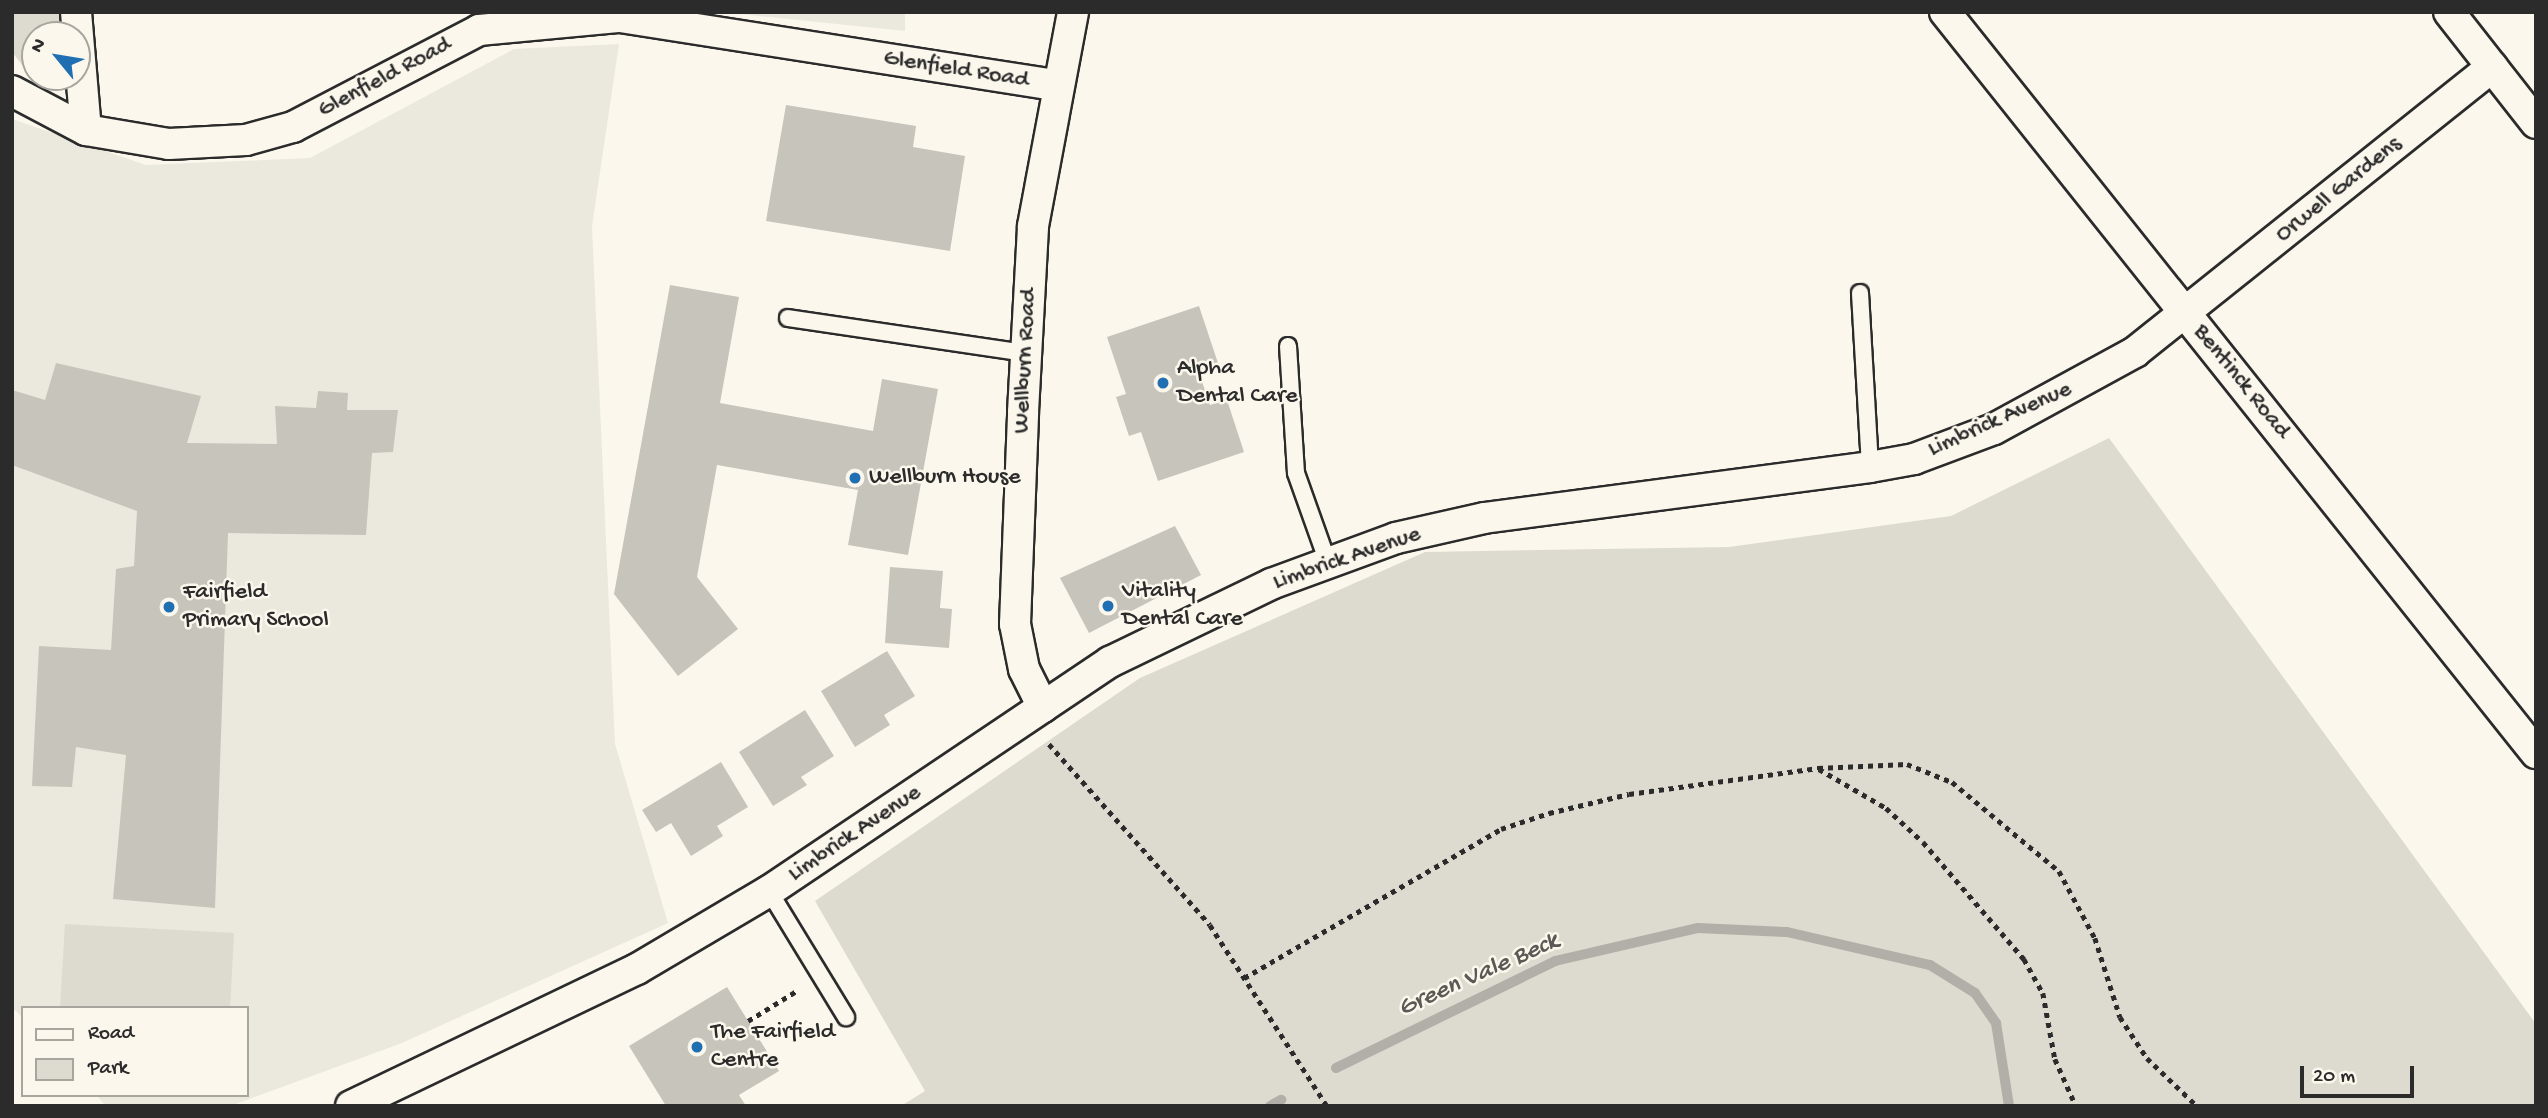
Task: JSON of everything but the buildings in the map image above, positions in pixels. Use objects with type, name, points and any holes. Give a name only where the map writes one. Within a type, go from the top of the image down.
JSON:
[{"type":"street","points":[[76,12],[86,130]]},
{"type":"street","name":"Wellburn Road","points":[[1034,713],[1015,624],[1033,226],[1073,12]]},
{"type":"street","name":"Bentinck Road","points":[[1945,12],[2536,753]]},
{"type":"street","points":[[2449,12],[2536,123]]},
{"type":"street","name":"Glenfield Road","points":[[12,91],[86,130],[169,144],[246,140],[293,127],[479,30],[620,17],[1059,86]]},
{"type":"street","name":"Orwell Gardens","points":[[2186,313],[2492,67]]},
{"type":"street","name":"Limbrick Avenue","points":[[351,1106],[625,975],[769,891],[1121,656],[1328,563],[1484,518],[1914,459],[1994,429],[2135,352],[2186,313]]},
{"type":"lane","points":[[1860,293],[1870,467]]},
{"type":"lane","points":[[788,318],[1026,353]]},
{"type":"lane","points":[[1288,345],[1296,472],[1328,563]]},
{"type":"lane","points":[[769,891],[846,1017]]},
{"type":"path","points":[[1034,713],[1144,845],[1244,978],[1327,1106]]},
{"type":"path","points":[[1244,978],[1501,829],[1629,794],[1818,768],[1907,764],[1952,782],[2015,830],[2059,871],[2095,938],[2126,1027],[2147,1058],[2197,1106]]},
{"type":"path","points":[[1818,768],[1886,808],[1923,842],[2024,959],[2043,993],[2054,1059],[2076,1106]]},
{"type":"path","points":[[748,1021],[821,976]]},
{"type":"shaded area","points":[[721,12],[905,12],[905,31]]},
{"type":"shaded area","name":"Fairfield Primary School","points":[[619,44],[592,226],[615,744],[668,923],[402,1043],[230,1106],[106,1106],[98,1097],[248,1097],[248,1006],[21,1006],[21,1016],[12,1007],[12,119],[146,165],[310,158],[514,49]]},
{"type":"green space","points":[[12,12],[65,12],[66,21],[21,21],[21,63],[12,52]]},
{"type":"green space","points":[[2109,438],[2536,1024],[2536,1106],[901,1106],[925,1091],[815,901],[1140,678],[1425,552],[1729,547],[1951,516]]},
{"type":"green space","points":[[65,924],[234,933],[230,1006],[60,1006]]},
{"type":"waterway","name":"Green Vale Beck","points":[[1336,1068],[1555,961],[1698,928],[1787,932],[1930,965],[1975,993],[1996,1023],[2009,1106]]},
{"type":"waterway","name":"Green Vale Beck","points":[[1270,1106],[1281,1100]]},
{"type":"place","name":"Alpha Dental Care","points":[[1163,383]]},
{"type":"place","name":"Wellburn House","points":[[855,478]]},
{"type":"place","name":"Vitality Dental Care","points":[[1108,606]]},
{"type":"place","name":"Fairfield Primary School","points":[[169,607]]},
{"type":"place","name":"The Fairfield Centre","points":[[697,1047]]}]
